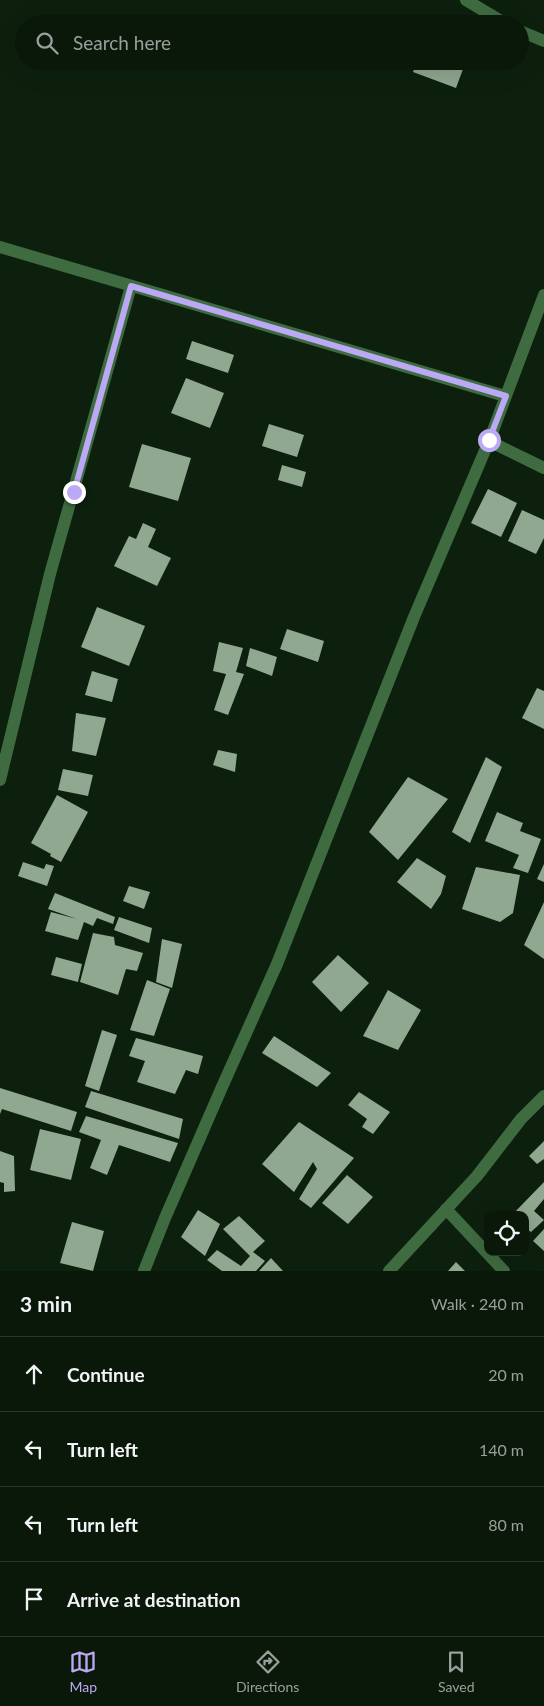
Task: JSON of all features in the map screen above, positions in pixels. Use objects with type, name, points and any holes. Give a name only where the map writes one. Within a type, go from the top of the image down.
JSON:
[{"type":"street","points":[[466,0],[491,15]]},
{"type":"street","points":[[529,35],[544,41]]},
{"type":"street","points":[[0,247],[506,396]]},
{"type":"street","points":[[0,780],[50,574],[131,286]]},
{"type":"street","points":[[144,1271],[165,1218],[277,964],[414,617],[489,440],[544,295]]},
{"type":"street","points":[[489,440],[544,468]]},
{"type":"street","points":[[389,1271],[477,1176],[521,1119],[544,1096]]},
{"type":"street","points":[[446,1209],[504,1271]]},
{"type":"building","points":[[414,70],[463,70],[456,88],[413,72]]},
{"type":"building","points":[[192,341],[234,355],[228,373],[186,359]]},
{"type":"building","points":[[186,378],[224,393],[210,428],[171,413]]},
{"type":"building","points":[[269,424],[304,435],[297,457],[262,446]]},
{"type":"building","points":[[142,444],[191,458],[178,501],[129,487]]},
{"type":"building","points":[[282,465],[306,472],[302,487],[278,480]]},
{"type":"building","points":[[488,489],[517,503],[501,537],[471,523]]},
{"type":"building","points":[[522,510],[544,520],[544,538],[536,554],[508,541]]},
{"type":"building","points":[[143,523],[156,529],[148,547],[171,558],[157,586],[114,566],[129,536],[136,539]]},
{"type":"building","points":[[97,607],[145,626],[129,666],[81,647]]},
{"type":"building","points":[[287,629],[324,641],[318,662],[280,649]]},
{"type":"building","points":[[219,642],[243,648],[236,672],[244,674],[228,715],[214,710],[226,674],[213,671]]},
{"type":"building","points":[[250,648],[277,657],[272,676],[246,666]]},
{"type":"building","points":[[92,671],[118,679],[112,702],[85,695]]},
{"type":"building","points":[[537,688],[544,691],[544,729],[522,718]]},
{"type":"building","points":[[76,713],[106,718],[96,756],[72,751]]},
{"type":"building","points":[[218,750],[237,754],[235,772],[213,765]]},
{"type":"building","points":[[486,757],[502,767],[470,843],[452,832]]},
{"type":"building","points":[[63,769],[93,775],[88,796],[58,790]]},
{"type":"building","points":[[408,777],[448,799],[398,860],[369,832]]},
{"type":"building","points":[[57,795],[88,812],[61,862],[31,843]]},
{"type":"building","points":[[497,812],[523,823],[520,831],[541,839],[528,873],[513,868],[519,855],[485,841]]},
{"type":"building","points":[[417,858],[446,876],[441,894],[431,909],[397,882]]},
{"type":"building","points":[[23,862],[44,869],[46,864],[54,866],[47,886],[18,876]]},
{"type":"building","points":[[544,864],[544,882],[537,879]]},
{"type":"building","points":[[476,867],[520,875],[513,913],[500,922],[462,909]]},
{"type":"building","points":[[129,886],[150,892],[144,909],[123,901]]},
{"type":"building","points":[[55,893],[115,917],[113,924],[97,918],[93,926],[84,922],[78,940],[45,931],[51,912],[77,919],[48,909]]},
{"type":"building","points":[[544,902],[544,959],[524,945]]},
{"type":"building","points":[[119,917],[152,928],[149,943],[114,930]]},
{"type":"building","points":[[93,933],[114,937],[115,945],[143,953],[137,971],[126,969],[118,995],[80,982]]},
{"type":"building","points":[[162,939],[182,944],[172,988],[156,982]]},
{"type":"building","points":[[338,955],[369,983],[341,1012],[312,982]]},
{"type":"building","points":[[56,957],[82,964],[78,982],[51,975]]},
{"type":"building","points":[[147,980],[170,989],[154,1036],[130,1030]]},
{"type":"building","points":[[388,990],[421,1010],[398,1050],[363,1036]]},
{"type":"building","points":[[102,1030],[117,1035],[99,1091],[85,1086]]},
{"type":"building","points":[[274,1036],[331,1073],[317,1087],[262,1053]]},
{"type":"building","points":[[136,1038],[203,1056],[198,1074],[186,1070],[175,1094],[137,1082],[145,1061],[129,1056]]},
{"type":"building","points":[[0,1088],[77,1112],[71,1131],[2,1109],[0,1114]]},
{"type":"building","points":[[91,1091],[183,1119],[179,1139],[85,1107]]},
{"type":"building","points":[[359,1092],[390,1112],[373,1134],[362,1127],[367,1119],[348,1105]]},
{"type":"building","points":[[86,1116],[178,1143],[170,1162],[119,1145],[107,1175],[90,1168],[101,1140],[79,1132]]},
{"type":"building","points":[[299,1122],[354,1158],[311,1208],[299,1199],[317,1169],[313,1162],[294,1192],[262,1164]]},
{"type":"building","points":[[40,1129],[81,1139],[71,1180],[30,1170]]},
{"type":"building","points":[[544,1141],[544,1159],[537,1164],[529,1156]]},
{"type":"building","points":[[0,1151],[14,1156],[15,1191],[4,1192],[4,1183],[0,1182]]},
{"type":"building","points":[[347,1175],[373,1197],[348,1224],[322,1203]]},
{"type":"building","points":[[544,1182],[544,1199],[534,1211],[544,1220],[531,1232],[529,1231],[529,1211],[516,1211]]},
{"type":"building","points":[[198,1210],[220,1224],[205,1256],[181,1237]]},
{"type":"building","points":[[239,1216],[265,1241],[253,1252],[265,1261],[256,1271],[222,1271],[207,1260],[217,1250],[241,1266],[250,1256],[223,1229]]},
{"type":"building","points":[[72,1222],[104,1231],[93,1271],[60,1263]]},
{"type":"building","points":[[544,1229],[544,1251],[533,1241]]},
{"type":"building","points":[[271,1258],[283,1271],[259,1271]]},
{"type":"building","points":[[456,1262],[465,1271],[448,1271]]},
{"type":"route","points":[[74,492],[131,286],[506,396],[489,440]]}]
